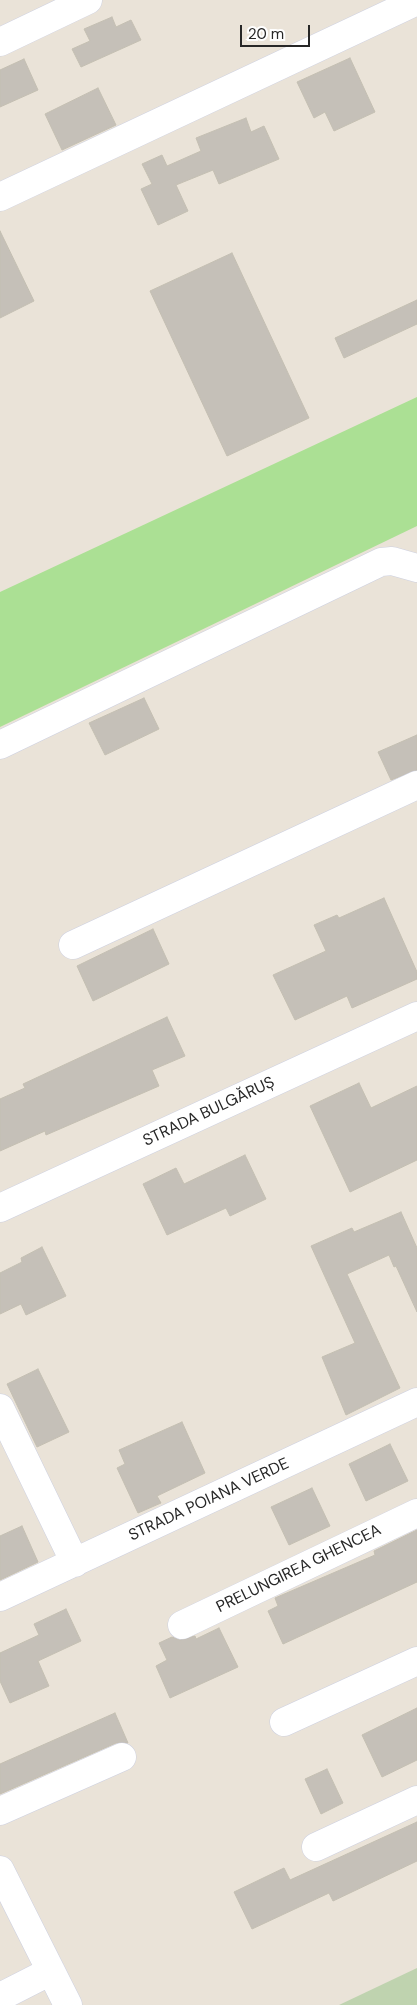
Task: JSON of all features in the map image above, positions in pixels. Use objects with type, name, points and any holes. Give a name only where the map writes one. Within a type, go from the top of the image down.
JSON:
[{"type":"street","points":[[0,42],[88,0]]},
{"type":"street","points":[[0,198],[417,1]]},
{"type":"street","points":[[0,746],[381,562],[392,561],[417,568]]},
{"type":"street","points":[[74,945],[417,785]]},
{"type":"street","name":"STRADA BULGĂRUȘ","points":[[0,1208],[417,1016]]},
{"type":"street","name":"STRADA POIANA VERDE","points":[[0,1597],[417,1402]]},
{"type":"street","points":[[0,1408],[70,1565]]},
{"type":"street","name":"PRELUNGIREA GHENCEA","points":[[182,1625],[417,1513]]},
{"type":"street","points":[[284,1722],[417,1661]]},
{"type":"street","points":[[0,1811],[122,1757]]},
{"type":"street","points":[[316,1847],[417,1800]]},
{"type":"street","points":[[0,1870],[68,2005]]},
{"type":"street","points":[[0,1997],[51,1971]]},
{"type":"green space","points":[[417,397],[417,526],[0,727],[0,592]]},
{"type":"green space","points":[[417,1968],[417,2005],[339,2005]]},
{"type":"building","points":[[112,17],[116,27],[131,20],[141,40],[81,67],[72,49],[90,41],[84,29]]},
{"type":"building","points":[[350,58],[375,112],[334,131],[325,112],[314,118],[297,82]]},
{"type":"building","points":[[24,59],[38,90],[0,107],[0,70]]},
{"type":"building","points":[[98,88],[116,125],[62,150],[45,114]]},
{"type":"building","points":[[246,118],[251,132],[264,126],[279,159],[219,184],[213,170],[176,185],[188,211],[158,225],[141,189],[152,184],[142,164],[162,155],[167,166],[201,151],[196,138]]},
{"type":"building","points":[[0,231],[34,301],[0,318]]},
{"type":"building","points":[[232,253],[309,418],[227,456],[150,291]]},
{"type":"building","points":[[417,300],[417,324],[344,358],[335,338]]},
{"type":"building","points":[[144,698],[159,729],[105,755],[89,723]]},
{"type":"building","points":[[417,735],[417,770],[391,780],[378,752]]},
{"type":"building","points":[[384,898],[417,972],[417,979],[352,1008],[347,996],[295,1020],[273,975],[326,951],[314,925],[337,915],[339,918]]},
{"type":"building","points":[[153,929],[169,964],[93,1001],[77,966]]},
{"type":"building","points":[[167,1017],[185,1056],[152,1070],[159,1086],[46,1135],[45,1131],[0,1151],[0,1099],[25,1088],[23,1084]]},
{"type":"building","points":[[359,1083],[371,1108],[417,1086],[417,1160],[350,1192],[310,1106]]},
{"type":"building","points":[[245,1155],[266,1199],[230,1216],[226,1208],[167,1235],[143,1184],[176,1168],[184,1184]]},
{"type":"building","points":[[401,1212],[417,1248],[417,1312],[389,1255],[347,1274],[400,1388],[346,1415],[322,1357],[355,1343],[311,1246],[352,1228],[354,1232]]},
{"type":"building","points":[[42,1247],[66,1296],[26,1315],[21,1304],[0,1314],[0,1273],[22,1262],[21,1258]]},
{"type":"building","points":[[38,1369],[69,1432],[37,1447],[7,1384]]},
{"type":"building","points":[[182,1422],[205,1473],[157,1496],[161,1503],[138,1513],[117,1468],[125,1464],[119,1450]]},
{"type":"building","points":[[390,1444],[408,1481],[366,1501],[349,1464]]},
{"type":"building","points":[[312,1488],[330,1526],[289,1545],[271,1507]]},
{"type":"building","points":[[22,1526],[38,1562],[0,1580],[0,1536]]},
{"type":"building","points":[[417,1530],[417,1582],[283,1644],[268,1611],[278,1606],[275,1598],[375,1555],[374,1551]]},
{"type":"building","points":[[66,1609],[81,1641],[38,1661],[49,1686],[10,1703],[0,1681],[0,1653],[39,1635],[34,1624]]},
{"type":"building","points":[[219,1628],[238,1667],[170,1698],[156,1666],[167,1660],[159,1643],[172,1637],[180,1640],[195,1636],[196,1639]]},
{"type":"building","points":[[417,1708],[417,1760],[382,1777],[362,1735]]},
{"type":"building","points":[[115,1713],[128,1743],[116,1743],[0,1794],[0,1764]]},
{"type":"building","points":[[327,1769],[343,1803],[321,1814],[305,1779]]},
{"type":"building","points":[[417,1822],[417,1861],[333,1901],[329,1893],[252,1929],[234,1892],[284,1868],[290,1880]]}]
